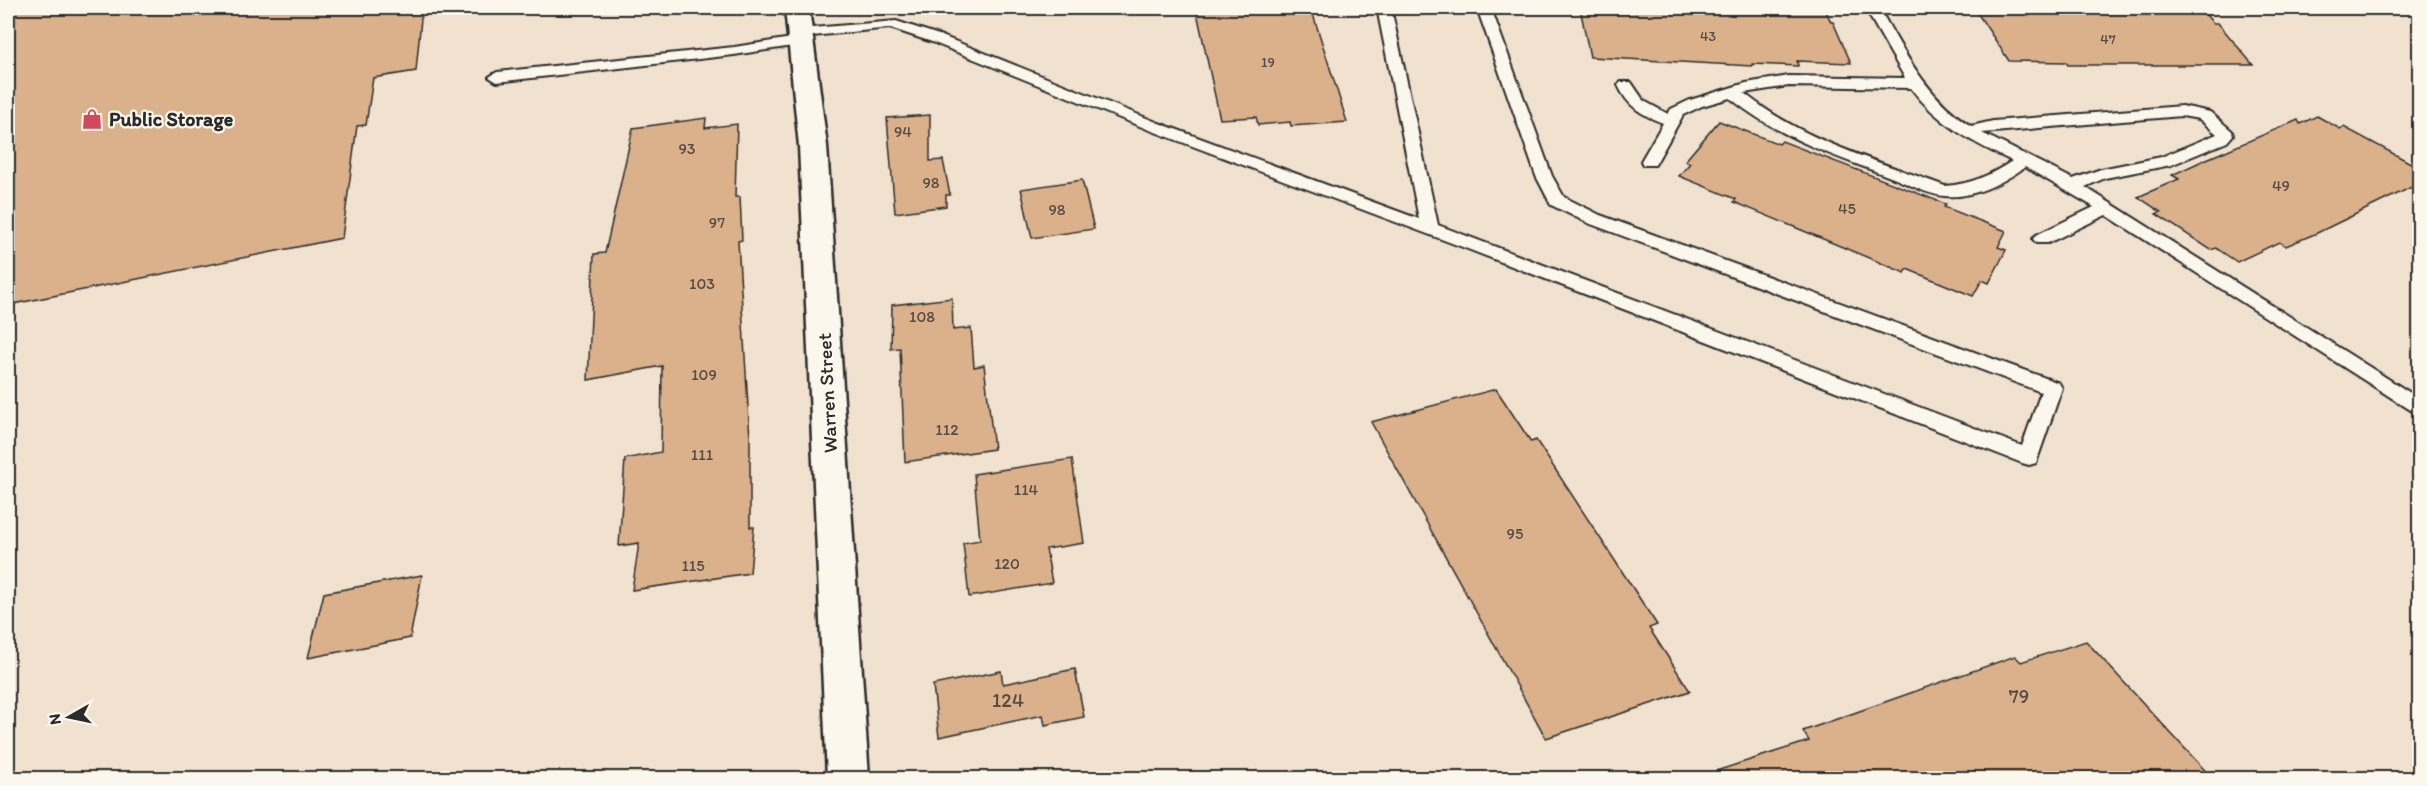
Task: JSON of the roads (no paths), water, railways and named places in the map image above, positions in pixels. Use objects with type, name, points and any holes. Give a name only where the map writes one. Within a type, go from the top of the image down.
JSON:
[{"type":"main road","name":"Warren Street","points":[[797,8],[813,146],[848,778]]},
{"type":"lane","points":[[1384,8],[1430,229]]},
{"type":"lane","points":[[497,77],[734,51],[801,37],[891,24],[938,39],[1153,126],[1430,229],[2029,458],[2052,388],[1605,224],[1557,201],[1544,176],[1484,8]]},
{"type":"lane","points":[[1872,8],[1915,83],[1943,114],[1968,132],[2072,186],[2420,409]]},
{"type":"lane","points":[[1649,161],[1671,120],[1686,107],[1733,92],[1759,85],[1789,81],[1915,83]]},
{"type":"lane","points":[[1626,85],[1637,104],[1671,120]]},
{"type":"lane","points":[[1733,92],[1761,115],[1787,131],[1938,189],[1957,191],[1982,185],[2001,176],[2024,160]]},
{"type":"lane","points":[[1968,132],[1993,126],[2182,111],[2204,116],[2224,131],[2225,135],[2221,138],[2165,161],[2101,174],[2072,186]]},
{"type":"lane","points":[[2042,239],[2107,208]]},
{"type":"lane","points":[[2401,397],[2420,387]]},
{"type":"place","name":"Public Storage","points":[[92,119]]}]
